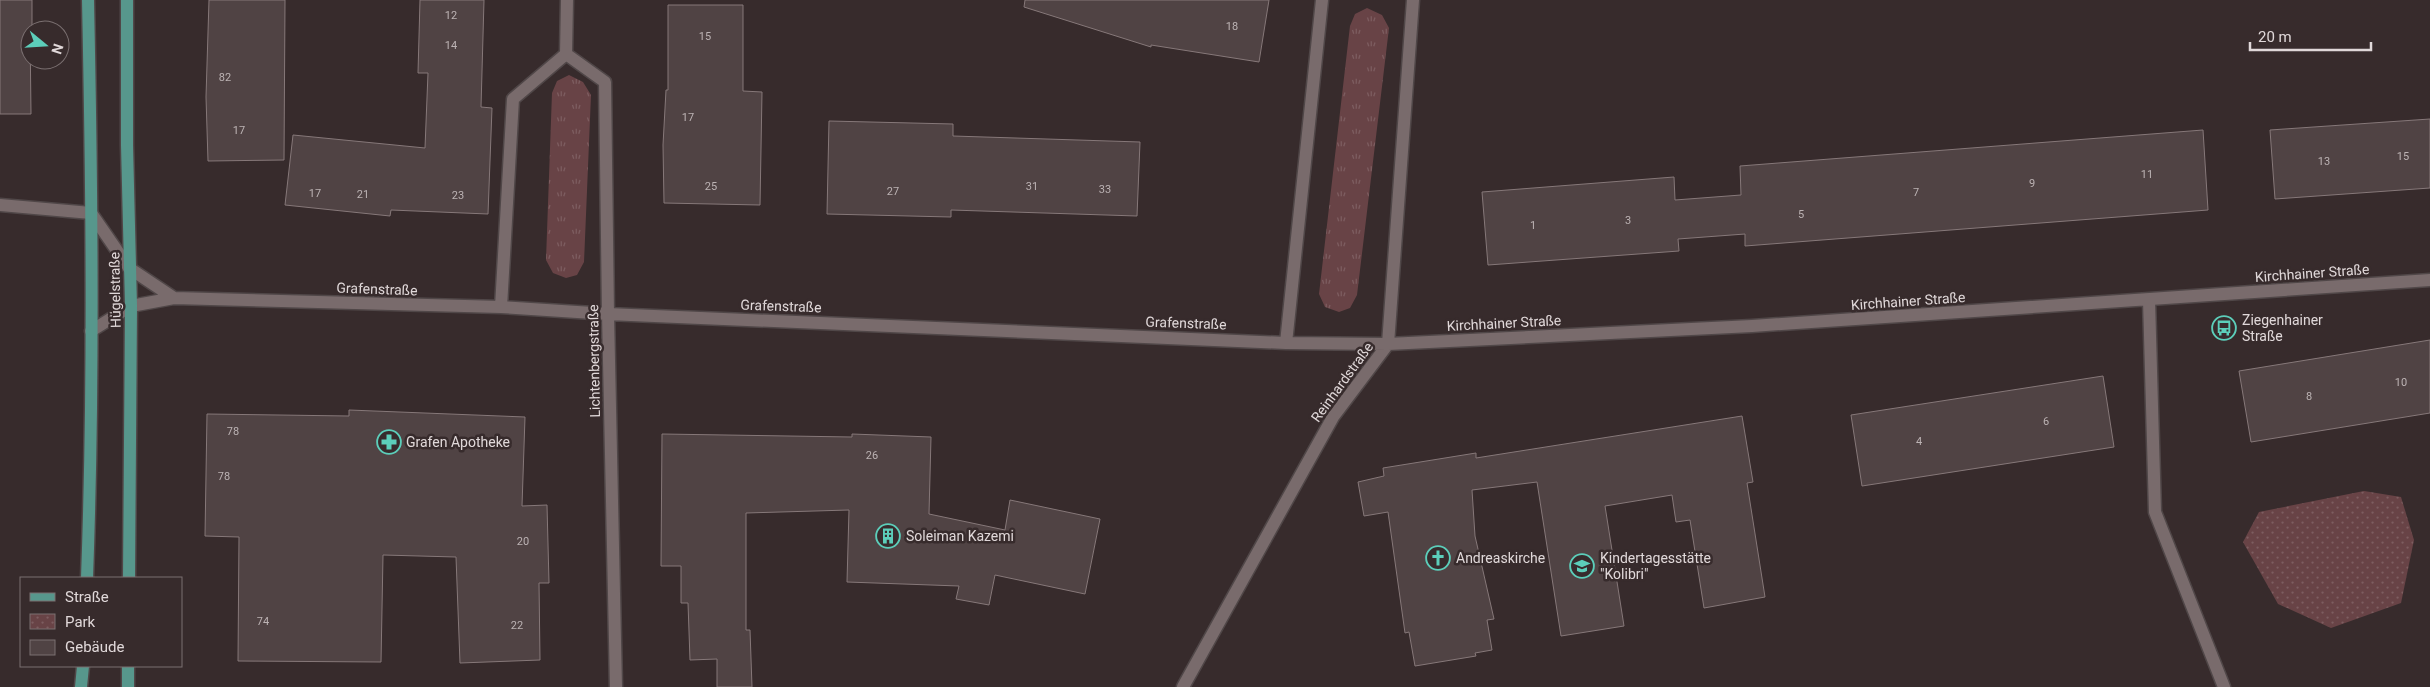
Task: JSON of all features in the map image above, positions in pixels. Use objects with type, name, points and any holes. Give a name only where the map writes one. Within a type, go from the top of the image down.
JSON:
[{"type":"main road","name":"Hügelstraße","points":[[87,577],[90,490],[91,331],[88,0]]},
{"type":"main road","name":"Hügelstraße","points":[[127,0],[129,268],[131,306],[129,577]]},
{"type":"main road","points":[[81,687],[83,667]]},
{"type":"main road","points":[[128,667],[128,687]]},
{"type":"street","points":[[501,307],[513,99],[566,54],[566,0]]},
{"type":"street","points":[[1286,343],[1322,0]]},
{"type":"street","name":"Reinhardstraße","points":[[1183,687],[1333,417],[1388,344],[1413,0]]},
{"type":"street","name":"Lichtenbergstraße","points":[[566,54],[605,82],[616,687]]},
{"type":"street","points":[[0,205],[91,213],[129,268],[174,298]]},
{"type":"street","name":"Kirchhainer Straße","points":[[1388,344],[1752,326],[2430,280]]},
{"type":"street","name":"Grafenstraße","points":[[91,331],[131,306],[174,298],[501,307],[608,314],[1286,343],[1388,344]]},
{"type":"street","points":[[2150,300],[2156,512],[2224,687]]},
{"type":"green space","points":[[1367,8],[1382,15],[1389,28],[1357,295],[1350,308],[1339,312],[1325,307],[1319,294],[1350,26],[1355,14]]},
{"type":"green space","points":[[569,75],[583,82],[591,95],[584,262],[577,275],[566,278],[553,273],[546,260],[552,93],[557,81]]},
{"type":"green space","points":[[2364,491],[2401,497],[2414,540],[2401,603],[2331,628],[2278,604],[2243,542],[2259,512]]},
{"type":"building","points":[[0,0],[32,0],[32,20],[20,20],[20,70],[30,70],[31,114],[0,114]]},
{"type":"building","points":[[209,0],[285,0],[284,160],[208,161],[206,97]]},
{"type":"building","points":[[420,0],[484,0],[481,107],[492,108],[488,214],[391,210],[390,216],[285,205],[293,135],[425,148],[428,73],[418,73]]},
{"type":"building","points":[[1025,0],[1269,0],[1259,62],[1151,45],[1151,47],[1024,7]]},
{"type":"building","points":[[668,5],[743,5],[743,91],[762,92],[760,205],[664,203],[663,145],[666,90],[668,90]]},
{"type":"building","points":[[2430,119],[2430,188],[2275,199],[2270,130]]},
{"type":"building","points":[[829,121],[953,124],[953,136],[1140,142],[1137,216],[951,210],[951,217],[827,214]]},
{"type":"building","points":[[2203,130],[2208,210],[1745,246],[1745,234],[1678,239],[1679,251],[1488,265],[1482,192],[1674,177],[1675,200],[1741,195],[1740,166]]},
{"type":"building","points":[[2430,340],[2430,413],[2251,442],[2239,371]]},
{"type":"building","points":[[2103,376],[2114,447],[1862,486],[1851,415]]},
{"type":"building","points":[[349,410],[525,417],[522,506],[547,505],[549,583],[539,583],[540,660],[460,663],[456,557],[383,555],[381,662],[238,661],[239,537],[205,536],[207,414],[349,416]]},
{"type":"building","points":[[1742,416],[1753,482],[1747,483],[1765,597],[1704,608],[1690,520],[1676,522],[1672,495],[1605,506],[1624,626],[1561,636],[1537,482],[1472,490],[1475,536],[1494,619],[1487,620],[1492,650],[1475,653],[1476,656],[1415,666],[1409,632],[1405,633],[1388,512],[1364,516],[1358,482],[1384,476],[1383,468],[1476,453],[1476,458]]},
{"type":"building","points":[[662,434],[852,437],[852,434],[931,437],[929,514],[1005,530],[1010,500],[1100,519],[1085,594],[995,575],[989,605],[956,599],[959,586],[847,582],[849,510],[746,513],[746,630],[750,630],[752,687],[717,687],[717,659],[690,660],[688,603],[681,603],[681,566],[661,566]]},
{"type":"place","name":"Ziegenhainer Straße","points":[[2224,328]]},
{"type":"place","name":"Grafen Apotheke","points":[[389,442]]},
{"type":"place","name":"Soleiman Kazemi","points":[[888,536]]},
{"type":"place","name":"Andreaskirche","points":[[1438,558]]},
{"type":"place","name":"Kindertagesstätte \"Kolibri\"","points":[[1582,566]]}]
